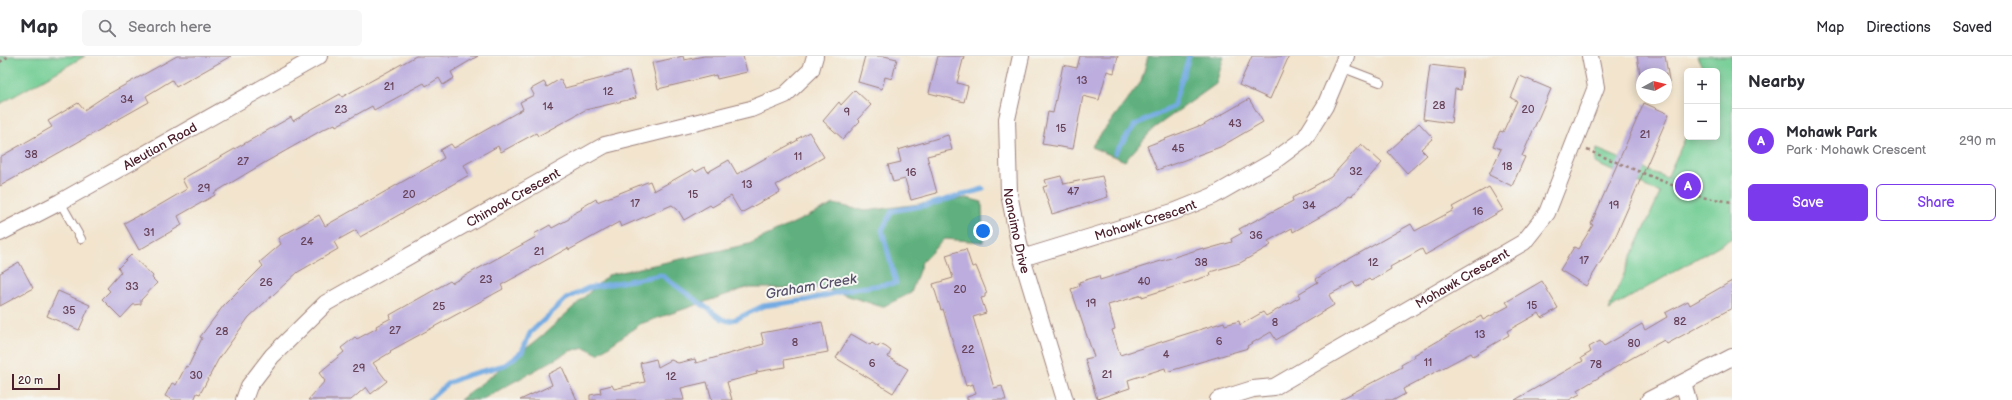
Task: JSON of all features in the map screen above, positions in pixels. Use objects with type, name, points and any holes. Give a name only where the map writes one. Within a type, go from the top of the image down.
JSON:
[{"type":"street","name":"Aleutian Road","points":[[0,233],[60,202],[319,56]]},
{"type":"street","name":"Chinook Crescent","points":[[244,400],[249,386],[272,356],[326,303],[605,145],[751,109],[785,95],[811,70],[815,56]]},
{"type":"street","name":"Nanaimo Drive","points":[[1021,56],[1007,119],[1009,194],[1022,258],[1065,400]]},
{"type":"street","name":"Mohawk Crescent","points":[[1218,400],[1253,390],[1274,387],[1524,242],[1547,213],[1596,88],[1590,56]]},
{"type":"street","name":"Mohawk Crescent","points":[[1022,258],[1176,211],[1213,196],[1274,161],[1305,138],[1325,106],[1343,62]]},
{"type":"street","points":[[1649,400],[1732,357]]},
{"type":"street","points":[[1683,383],[1688,400]]},
{"type":"lane","points":[[1343,62],[1380,82]]},
{"type":"lane","points":[[60,202],[81,239]]},
{"type":"path","points":[[0,62],[9,56]]},
{"type":"path","points":[[1574,144],[1701,197],[1732,202]]},
{"type":"green space","points":[[0,56],[85,56],[0,104]]},
{"type":"green space","points":[[1148,56],[1224,56],[1216,84],[1154,128],[1125,161],[1091,147],[1141,82]]},
{"type":"green space","points":[[1697,56],[1732,56],[1732,238],[1608,310],[1660,193],[1595,163],[1597,149],[1667,178],[1684,140],[1720,140],[1720,68],[1703,68]]},
{"type":"green space","points":[[967,198],[982,202],[983,242],[944,239],[922,262],[911,293],[882,307],[824,288],[746,288],[640,324],[598,354],[584,347],[570,351],[481,400],[460,400],[541,337],[608,275],[749,244],[834,204],[865,211]]},
{"type":"building","points":[[177,56],[231,56],[176,87],[172,80],[146,96],[149,102],[0,186],[0,157],[52,127],[48,121],[78,103],[84,110],[105,96]]},
{"type":"building","points":[[416,56],[478,56],[451,72],[454,78],[443,85],[439,78],[426,86],[424,83],[374,110],[372,106],[336,126],[335,124],[324,129],[264,163],[214,193],[215,195],[178,216],[182,225],[139,250],[124,223],[141,214],[141,216],[187,189],[182,179],[291,117],[293,121],[340,94],[342,97]]},
{"type":"building","points":[[683,56],[684,60],[704,56],[743,56],[747,72],[717,79],[716,75],[658,89],[652,63]]},
{"type":"building","points":[[865,56],[884,56],[897,59],[892,79],[885,77],[882,89],[858,82]]},
{"type":"building","points":[[938,56],[964,56],[957,83],[968,86],[964,102],[929,93]]},
{"type":"building","points":[[1080,56],[1118,56],[1114,73],[1107,71],[1099,100],[1083,96],[1073,149],[1042,144],[1048,112],[1053,113],[1063,65],[1077,68]]},
{"type":"building","points":[[1252,56],[1289,56],[1270,99],[1239,85]]},
{"type":"building","points":[[1637,56],[1665,56],[1667,68],[1639,68]]},
{"type":"building","points":[[1430,65],[1463,69],[1461,90],[1455,89],[1451,123],[1423,119]]},
{"type":"building","points":[[629,71],[636,98],[585,110],[538,136],[536,133],[501,152],[498,146],[464,165],[469,175],[360,237],[356,230],[334,242],[338,249],[298,272],[249,317],[218,360],[200,394],[197,393],[194,400],[173,400],[165,396],[172,383],[176,385],[186,366],[188,367],[202,338],[200,337],[224,305],[263,266],[260,262],[281,244],[278,238],[319,215],[325,226],[444,158],[440,150],[451,144],[454,148],[523,109],[520,102],[534,95],[531,89],[544,82],[547,87],[560,79],[565,88]]},
{"type":"building","points":[[1520,76],[1551,89],[1522,156],[1525,157],[1512,186],[1489,175],[1501,149],[1493,146],[1500,131],[1503,132],[1517,101],[1511,98]]},
{"type":"building","points":[[855,90],[871,105],[858,119],[860,121],[843,139],[823,121],[839,102],[841,105]]},
{"type":"building","points":[[1249,99],[1263,122],[1220,147],[1157,170],[1147,146],[1199,126],[1200,127]]},
{"type":"building","points":[[1644,104],[1669,114],[1614,240],[1586,286],[1560,270],[1574,247],[1578,249],[1593,225],[1591,224]]},
{"type":"building","points":[[1419,123],[1433,138],[1421,149],[1427,155],[1407,173],[1388,152]]},
{"type":"building","points":[[809,132],[824,157],[776,185],[780,192],[768,199],[741,213],[731,196],[712,207],[710,205],[684,220],[678,210],[672,205],[621,227],[619,222],[501,285],[503,289],[390,351],[391,352],[373,363],[387,381],[371,394],[366,387],[351,400],[308,400],[325,381],[319,373],[344,352],[341,348],[355,337],[357,339],[377,328],[376,326],[391,318],[390,315],[450,281],[452,283],[536,237],[534,234],[550,225],[552,228],[569,219],[571,215],[596,199],[597,202],[650,181],[654,191],[693,169],[696,172],[705,167],[708,172],[729,160],[737,174],[798,140],[797,139]]},
{"type":"building","points":[[948,135],[952,150],[927,156],[937,193],[911,200],[905,179],[893,182],[888,165],[901,162],[898,150]]},
{"type":"building","points":[[1361,144],[1382,163],[1351,197],[1349,196],[1341,205],[1293,232],[1292,228],[1268,241],[1271,245],[1240,263],[1210,272],[1211,275],[1142,297],[1142,295],[1108,305],[1115,329],[1112,330],[1120,355],[1224,322],[1225,325],[1239,321],[1240,325],[1263,312],[1266,316],[1300,297],[1298,294],[1318,282],[1316,279],[1342,263],[1411,224],[1415,231],[1454,210],[1452,207],[1489,187],[1503,210],[1425,255],[1422,249],[1390,267],[1391,269],[1371,281],[1369,279],[1356,287],[1353,282],[1329,295],[1334,305],[1276,340],[1271,332],[1247,346],[1248,348],[1166,372],[1165,368],[1128,380],[1130,388],[1097,399],[1085,359],[1094,357],[1071,289],[1080,286],[1079,282],[1099,276],[1100,280],[1203,248],[1204,250],[1232,242],[1231,239],[1242,233],[1239,229],[1293,201],[1292,198],[1331,177]]},
{"type":"building","points":[[1061,176],[1064,184],[1102,176],[1108,197],[1052,214],[1043,187],[1047,186],[1045,180]]},
{"type":"building","points":[[966,249],[972,267],[976,266],[987,293],[985,294],[985,297],[981,298],[986,313],[973,317],[994,388],[1002,386],[1006,400],[967,400],[967,397],[976,394],[973,384],[966,386],[943,309],[941,310],[933,284],[953,278],[946,255]]},
{"type":"building","points":[[131,255],[153,276],[152,278],[157,283],[141,300],[141,304],[133,305],[121,318],[102,299],[110,291],[107,288],[121,272],[118,268]]},
{"type":"building","points":[[19,262],[33,288],[0,306],[0,273]]},
{"type":"building","points":[[1542,281],[1558,308],[1542,318],[1539,313],[1507,331],[1509,335],[1473,356],[1471,353],[1403,389],[1405,394],[1394,400],[1339,400],[1402,367],[1401,365],[1415,357],[1414,355],[1481,316],[1483,320],[1509,306],[1506,302]]},
{"type":"building","points":[[1732,281],[1732,308],[1667,344],[1664,340],[1616,367],[1578,390],[1580,394],[1569,400],[1515,400],[1583,361],[1581,358],[1591,352],[1589,347],[1600,341],[1604,346],[1642,324],[1645,330],[1667,317],[1665,313],[1688,301],[1690,305]]},
{"type":"building","points":[[58,291],[90,305],[79,330],[47,316]]},
{"type":"building","points":[[822,322],[828,352],[784,360],[785,367],[756,372],[757,374],[727,382],[732,400],[712,400],[707,382],[681,388],[684,400],[590,400],[590,395],[601,393],[600,388],[612,385],[614,389],[645,382],[640,363],[656,359],[658,367],[671,360],[678,363],[695,359],[696,363],[764,344],[761,333]]},
{"type":"building","points":[[851,334],[870,345],[872,343],[878,347],[880,344],[886,347],[891,351],[888,357],[908,369],[893,393],[836,358]]},
{"type":"building","points":[[562,367],[577,400],[520,400],[552,385],[548,374]]},
{"type":"waterway","name":"Graham Creek","points":[[1115,153],[1135,125],[1173,107],[1189,56]]},
{"type":"waterway","name":"Graham Creek","points":[[429,400],[448,383],[468,375],[505,365],[522,352],[530,333],[566,299],[588,288],[661,275],[722,319],[728,321],[736,319],[763,306],[807,300],[851,289],[896,283],[882,230],[892,211],[928,205],[983,189]]},
{"type":"place","name":"Mohawk Park","points":[[1688,186]]}]
